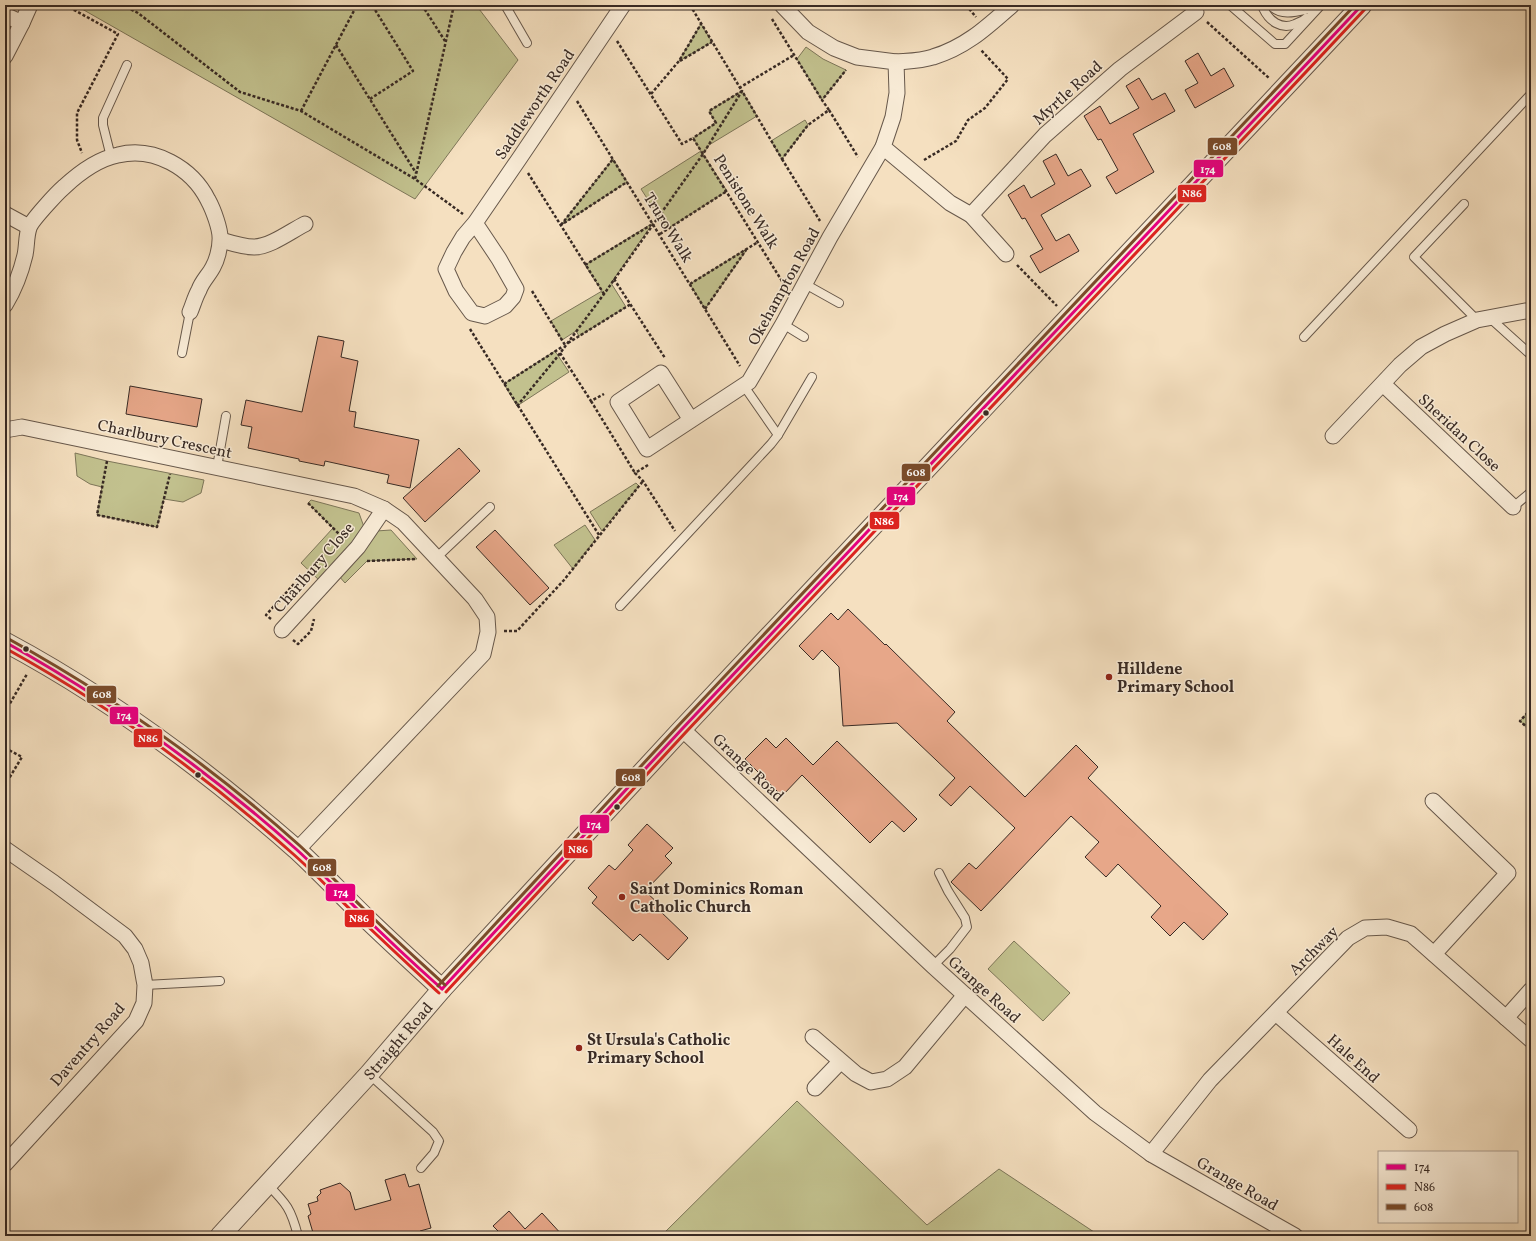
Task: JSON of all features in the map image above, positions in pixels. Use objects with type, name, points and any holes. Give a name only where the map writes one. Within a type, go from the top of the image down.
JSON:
[{"type":"street","points":[[5,56],[30,5]]},
{"type":"street","name":"Saddleworth Road","points":[[472,313],[456,291],[446,269],[454,252],[623,5]]},
{"type":"street","points":[[782,5],[808,32],[834,48],[856,57],[896,62],[932,58],[960,47],[1012,5]]},
{"type":"street","name":"Straight Road","points":[[220,1236],[369,1074],[442,989],[682,729],[1362,5]]},
{"type":"street","name":"Myrtle Road","points":[[971,215],[1045,134],[1120,69],[1196,12]]},
{"type":"street","points":[[5,15],[22,23]]},
{"type":"street","points":[[896,62],[897,93],[894,112],[883,147],[950,203],[971,215],[1006,254]]},
{"type":"street","name":"Okehampton Road","points":[[647,449],[747,384],[783,324],[830,237],[883,147]]},
{"type":"street","points":[[5,305],[19,274],[25,254],[29,226],[64,187],[89,168],[111,157],[128,153],[137,153],[166,160],[179,167],[191,176],[203,189],[211,205],[221,240],[214,266],[199,288],[190,312]]},
{"type":"street","points":[[5,214],[29,226]]},
{"type":"street","points":[[472,313],[485,316],[505,306],[513,297],[516,289],[499,259],[475,223]]},
{"type":"street","points":[[221,240],[242,246],[255,247],[268,244],[305,224]]},
{"type":"street","points":[[1333,436],[1400,365],[1421,347],[1445,334],[1484,319],[1531,310]]},
{"type":"street","points":[[647,449],[618,402],[661,373],[691,420]]},
{"type":"street","name":"Sheridan Close","points":[[1382,384],[1513,507]]},
{"type":"street","name":"Charlbury Crescent","points":[[5,430],[22,427],[354,496],[384,509],[403,522],[475,599],[487,617],[488,632],[483,654],[297,850]]},
{"type":"street","name":"Charlbury Close","points":[[282,630],[358,547],[384,509]]},
{"type":"street","points":[[5,642],[90,692],[161,739],[232,794],[297,850],[370,922],[442,989]]},
{"type":"street","name":"Grange Road","points":[[682,729],[933,966],[1095,1113],[1151,1154],[1295,1236]]},
{"type":"street","points":[[1433,801],[1508,873],[1434,954]]},
{"type":"street","name":"Daventry Road","points":[[5,849],[54,883],[125,936],[135,949],[138,956],[145,985],[144,1003],[136,1021],[5,1164]]},
{"type":"street","name":"Archway","points":[[1151,1154],[1210,1080],[1348,938],[1365,928],[1387,927],[1411,934],[1531,1040]]},
{"type":"street","points":[[1506,1018],[1531,990]]},
{"type":"street","points":[[813,1037],[840,1062],[856,1074],[871,1082],[887,1079],[904,1067],[965,995]]},
{"type":"street","name":"Hale End","points":[[1276,1013],[1409,1130]]},
{"type":"street","points":[[815,1088],[840,1062]]},
{"type":"lane","points":[[505,5],[527,43]]},
{"type":"lane","points":[[1230,5],[1275,44],[1285,44],[1317,6]]},
{"type":"lane","points":[[1264,5],[1263,8],[1266,15],[1272,22],[1288,26],[1304,20],[1317,6]]},
{"type":"lane","points":[[1270,5],[1274,10],[1288,14],[1317,6]]},
{"type":"lane","points":[[111,157],[103,125],[103,118],[127,65]]},
{"type":"lane","points":[[1304,336],[1531,94]]},
{"type":"lane","points":[[1464,204],[1414,257],[1484,319],[1531,356]]},
{"type":"lane","points":[[805,284],[839,303]]},
{"type":"lane","points":[[182,353],[190,312]]},
{"type":"lane","points":[[783,324],[804,337]]},
{"type":"lane","points":[[620,606],[771,444],[812,378]]},
{"type":"lane","points":[[747,384],[778,435]]},
{"type":"lane","points":[[217,467],[226,416]]},
{"type":"lane","points":[[1513,507],[1531,492]]},
{"type":"lane","points":[[436,558],[490,507]]},
{"type":"lane","points":[[933,966],[950,949],[967,927],[965,918],[948,891],[939,873]]},
{"type":"lane","points":[[145,985],[220,981]]},
{"type":"lane","points":[[369,1074],[433,1132],[439,1141],[434,1153],[422,1168]]},
{"type":"lane","points":[[267,1184],[288,1206],[298,1236]]},
{"type":"path","points":[[66,5],[118,34],[77,112],[77,140],[89,168]]},
{"type":"path","points":[[122,5],[138,13],[240,92],[300,110],[415,180],[475,223]]},
{"type":"path","points":[[300,110],[357,5]]},
{"type":"path","points":[[370,99],[414,71],[372,5]]},
{"type":"path","points":[[422,5],[446,41]]},
{"type":"path","points":[[415,180],[454,5]]},
{"type":"path","points":[[690,5],[830,237]]},
{"type":"path","points":[[1196,12],[1282,90]]},
{"type":"path","points":[[771,18],[868,173]]},
{"type":"path","points":[[651,94],[679,61],[701,24]]},
{"type":"path","points":[[608,27],[682,144],[716,123]]},
{"type":"path","points":[[909,169],[956,141],[968,120],[985,108],[1008,79],[971,39]]},
{"type":"path","points":[[679,61],[712,42]]},
{"type":"path","points":[[336,45],[416,174]]},
{"type":"path","points":[[739,88],[794,55]]},
{"type":"path","points":[[822,100],[856,57]]},
{"type":"path","name":"Truro Walk","points":[[568,86],[660,234],[705,309],[747,384]]},
{"type":"path","points":[[720,126],[716,123],[709,111],[742,91]]},
{"type":"path","points":[[517,406],[560,353],[604,294],[703,154],[742,91]]},
{"type":"path","points":[[782,159],[808,125],[829,110]]},
{"type":"path","name":"Penistone Walk","points":[[693,138],[795,302]]},
{"type":"path","points":[[519,159],[604,294]]},
{"type":"path","points":[[561,225],[614,159]]},
{"type":"path","points":[[561,225],[627,182]]},
{"type":"path","points":[[660,234],[727,191]]},
{"type":"path","points":[[585,265],[653,224]]},
{"type":"path","points":[[690,284],[758,242]]},
{"type":"path","points":[[705,309],[748,248]]},
{"type":"path","points":[[1006,254],[1068,318]]},
{"type":"path","points":[[614,279],[668,363],[661,373]]},
{"type":"path","points":[[516,289],[529,286],[565,345]]},
{"type":"path","points":[[504,384],[631,304]]},
{"type":"path","points":[[472,313],[470,330],[599,536]]},
{"type":"path","points":[[560,353],[635,473],[643,481],[681,540]]},
{"type":"path","points":[[591,401],[608,392],[618,402]]},
{"type":"path","points":[[111,445],[97,515],[157,527],[173,458]]},
{"type":"path","points":[[635,473],[651,463],[647,449]]},
{"type":"path","points":[[488,632],[517,631],[564,580],[643,481]]},
{"type":"path","points":[[5,712],[35,659]]},
{"type":"path","points":[[1531,709],[1520,721],[1531,731]]},
{"type":"path","points":[[5,748],[22,757],[5,785]]},
{"type":"shaded area","points":[[75,5],[476,5],[518,60],[415,199]]},
{"type":"shaded area","points":[[701,24],[712,42],[679,61]]},
{"type":"shaded area","points":[[806,47],[823,59],[846,70],[822,100],[797,59]]},
{"type":"shaded area","points":[[742,91],[757,116],[709,145],[703,154],[727,191],[667,229],[641,189],[701,151],[693,138],[716,123],[709,111]]},
{"type":"shaded area","points":[[805,120],[808,125],[782,159],[771,141]]},
{"type":"shaded area","points":[[613,159],[627,182],[561,225]]},
{"type":"shaded area","points":[[653,223],[611,283],[626,307],[579,336],[576,331],[562,340],[551,321],[602,291],[585,265]]},
{"type":"shaded area","points":[[748,248],[705,309],[690,284]]},
{"type":"shaded area","points":[[555,351],[569,372],[517,406],[504,384]]},
{"type":"shaded area","points":[[75,453],[107,461],[204,480],[201,493],[183,502],[164,499],[157,527],[97,515],[102,487],[90,484],[77,476]]},
{"type":"shaded area","points":[[636,483],[639,486],[602,531],[590,512]]},
{"type":"shaded area","points":[[311,500],[359,513],[364,527],[348,550],[320,581],[301,563],[333,528],[308,503]]},
{"type":"shaded area","points":[[585,525],[595,540],[573,569],[554,545]]},
{"type":"shaded area","points":[[391,530],[417,559],[367,561],[345,583],[338,575],[376,531]]},
{"type":"shaded area","points":[[1531,709],[1531,731],[1520,721]]},
{"type":"shaded area","points":[[1014,941],[1070,993],[1043,1021],[988,969]]},
{"type":"shaded area","points":[[797,1101],[927,1225],[999,1169],[1100,1236],[661,1236]]},
{"type":"building","points":[[1198,53],[1211,76],[1224,68],[1234,86],[1195,108],[1185,90],[1198,83],[1185,61]]},
{"type":"building","points":[[1139,78],[1152,100],[1165,93],[1175,111],[1133,134],[1154,172],[1116,194],[1106,177],[1118,170],[1101,139],[1098,140],[1084,116],[1100,106],[1110,124],[1139,108],[1126,86]]},
{"type":"building","points":[[1056,154],[1068,176],[1081,169],[1091,186],[1041,215],[1056,241],[1069,234],[1079,251],[1040,273],[1030,256],[1043,249],[1025,218],[1022,219],[1008,195],[1024,185],[1031,198],[1055,184],[1043,161]]},
{"type":"building","points":[[318,336],[344,341],[341,357],[358,361],[349,411],[356,412],[354,427],[419,440],[410,488],[387,483],[389,475],[325,461],[324,466],[248,448],[252,427],[241,425],[246,400],[302,412]]},
{"type":"building","points":[[130,386],[202,399],[197,427],[126,414]]},
{"type":"building","points":[[459,448],[480,471],[425,522],[403,498]]},
{"type":"building","points":[[495,530],[549,588],[530,605],[476,547]]},
{"type":"building","points":[[848,609],[955,712],[947,721],[1025,797],[1076,745],[1098,767],[1088,778],[1228,914],[1203,940],[1184,922],[1170,936],[1151,917],[1161,906],[1118,864],[1106,877],[1085,857],[1099,842],[1071,816],[981,911],[951,882],[969,863],[976,869],[1015,828],[970,786],[951,806],[939,795],[955,778],[897,723],[843,726],[839,667],[822,650],[813,660],[799,646],[831,613],[838,620]]},
{"type":"building","points":[[766,738],[776,748],[786,738],[813,765],[837,741],[917,819],[904,832],[892,821],[870,843],[802,775],[782,796],[745,759]]},
{"type":"building","points":[[647,824],[673,848],[665,856],[672,863],[645,891],[662,907],[659,910],[688,938],[668,960],[640,934],[633,941],[592,903],[597,897],[588,888],[609,865],[615,870],[633,850],[628,845]]},
{"type":"building","points":[[405,1174],[409,1187],[419,1184],[431,1228],[420,1231],[421,1236],[314,1236],[308,1216],[311,1214],[308,1204],[318,1201],[317,1197],[321,1193],[320,1190],[340,1183],[350,1192],[355,1210],[391,1200],[385,1180]]},
{"type":"building","points":[[509,1211],[525,1229],[542,1213],[563,1236],[503,1236],[493,1226]]},
{"type":"transit line","name":"608","points":[[438,986],[678,726],[1355,5]]},
{"type":"transit line","name":"174","points":[[442,989],[682,729],[1362,5]]},
{"type":"transit line","name":"N86","points":[[446,992],[686,732],[1366,8]]},
{"type":"transit line","name":"608","points":[[7,638],[46,660],[122,708],[159,733],[231,787],[299,845],[445,985]]},
{"type":"transit line","name":"174","points":[[5,642],[44,664],[119,712],[156,737],[227,791],[296,849],[380,932],[442,989]]},
{"type":"transit line","name":"N86","points":[[5,648],[81,693],[118,717],[190,768],[259,824],[300,861],[439,993]]},
{"type":"place","name":"Hilldene Primary School","points":[[1109,677]]},
{"type":"place","name":"Saint Dominics Roman Catholic Church","points":[[622,897]]},
{"type":"place","name":"St Ursula's Catholic Primary School","points":[[579,1048]]}]
